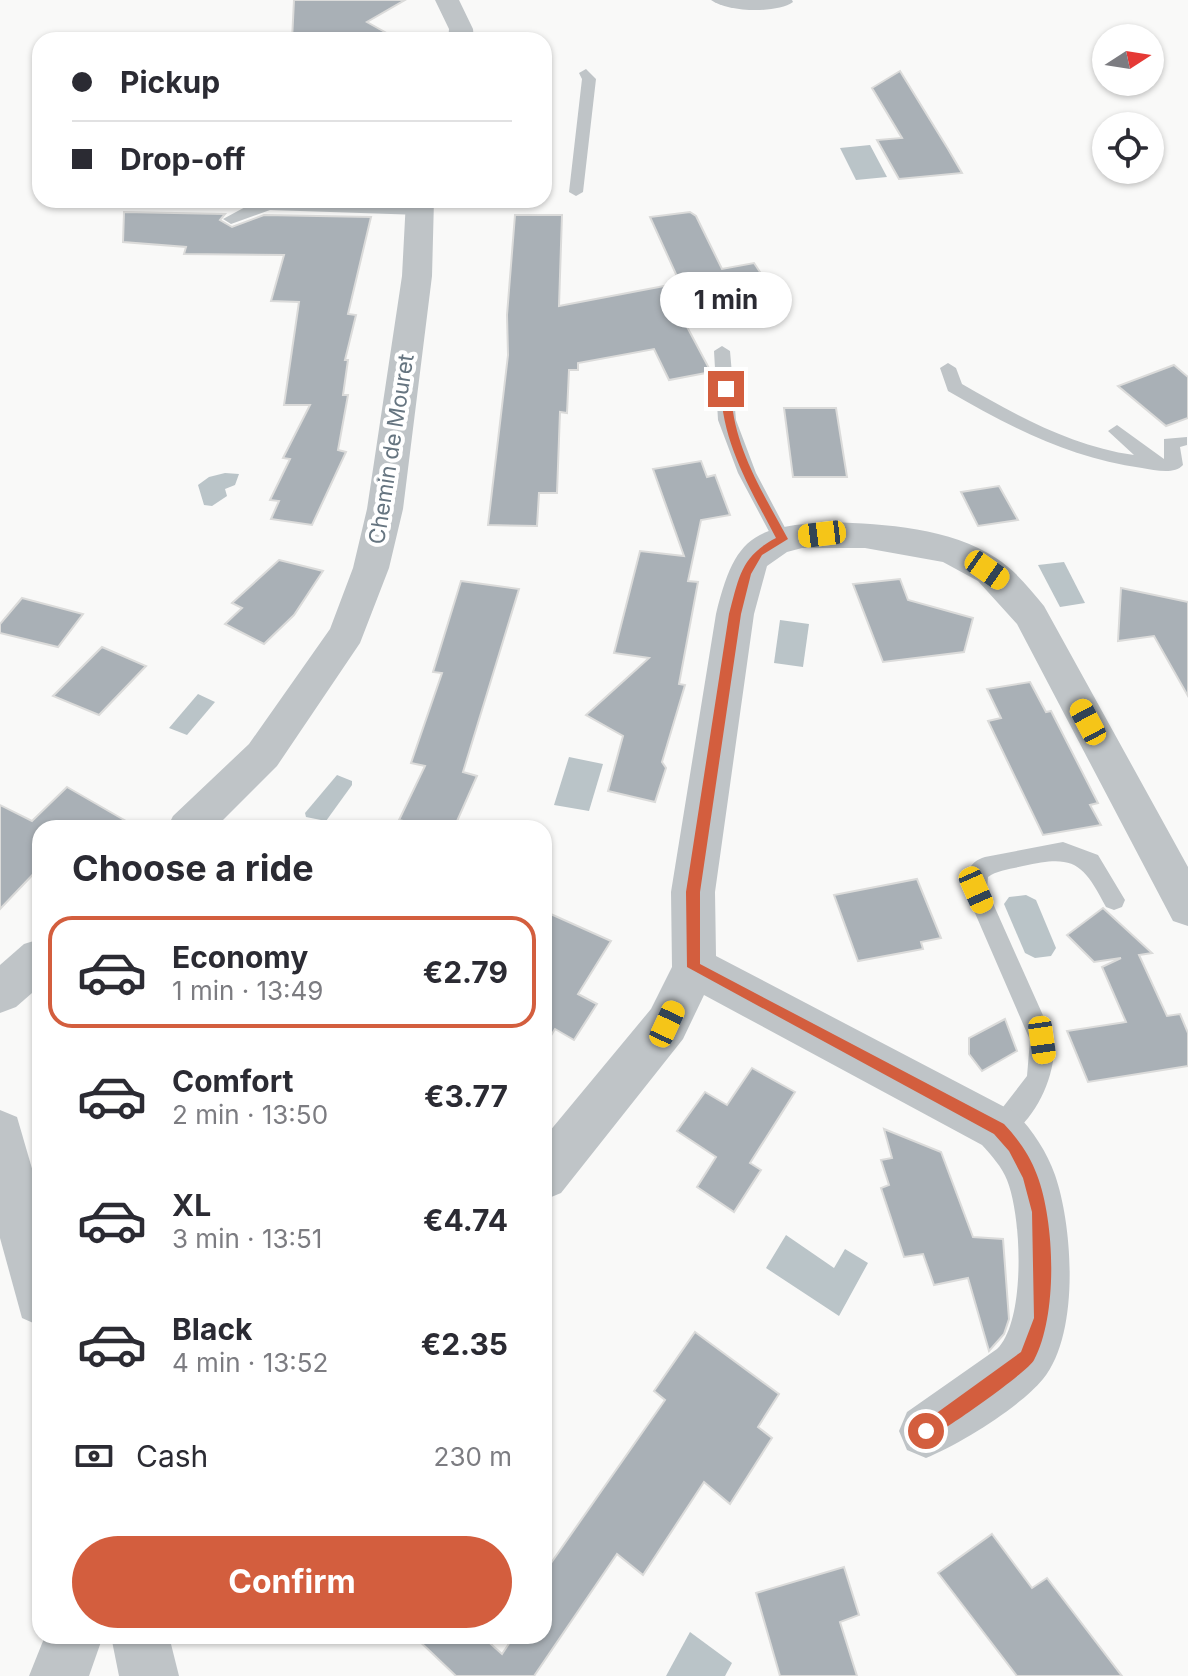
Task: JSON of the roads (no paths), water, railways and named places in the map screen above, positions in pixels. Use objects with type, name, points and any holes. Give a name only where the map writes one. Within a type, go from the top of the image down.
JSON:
[{"type":"street","points":[[447,0],[461,32]]},
{"type":"street","name":"Chemin de Mouret","points":[[196,820],[263,755],[347,633],[371,568],[385,509],[417,276],[420,208]]},
{"type":"street","points":[[552,1166],[667,1024],[694,967],[693,892],[735,614],[745,574],[758,552],[782,539],[822,534],[933,546],[973,560],[1001,580],[1031,616],[1188,908]]},
{"type":"street","points":[[0,993],[32,965]]},
{"type":"street","points":[[694,967],[999,1129],[1014,1146],[1030,1176],[1040,1212],[1042,1318],[1027,1358],[926,1431]]},
{"type":"street","points":[[0,1133],[32,1267]]},
{"type":"street","points":[[59,1676],[71,1644]]},
{"type":"lane","points":[[717,0],[748,5],[787,2]]},
{"type":"lane","points":[[576,192],[589,79],[586,73]]},
{"type":"lane","points":[[231,219],[254,208]]},
{"type":"lane","points":[[722,351],[727,420],[753,486],[782,539]]},
{"type":"lane","points":[[948,368],[954,387],[1015,423],[1103,458],[1174,465],[1170,443],[1186,440]]},
{"type":"lane","points":[[1117,431],[1155,464]]},
{"type":"lane","points":[[999,1129],[1042,1076],[1045,1060],[1042,1040],[976,890],[977,874],[985,866],[1067,851],[1092,865],[1114,900]]}]
